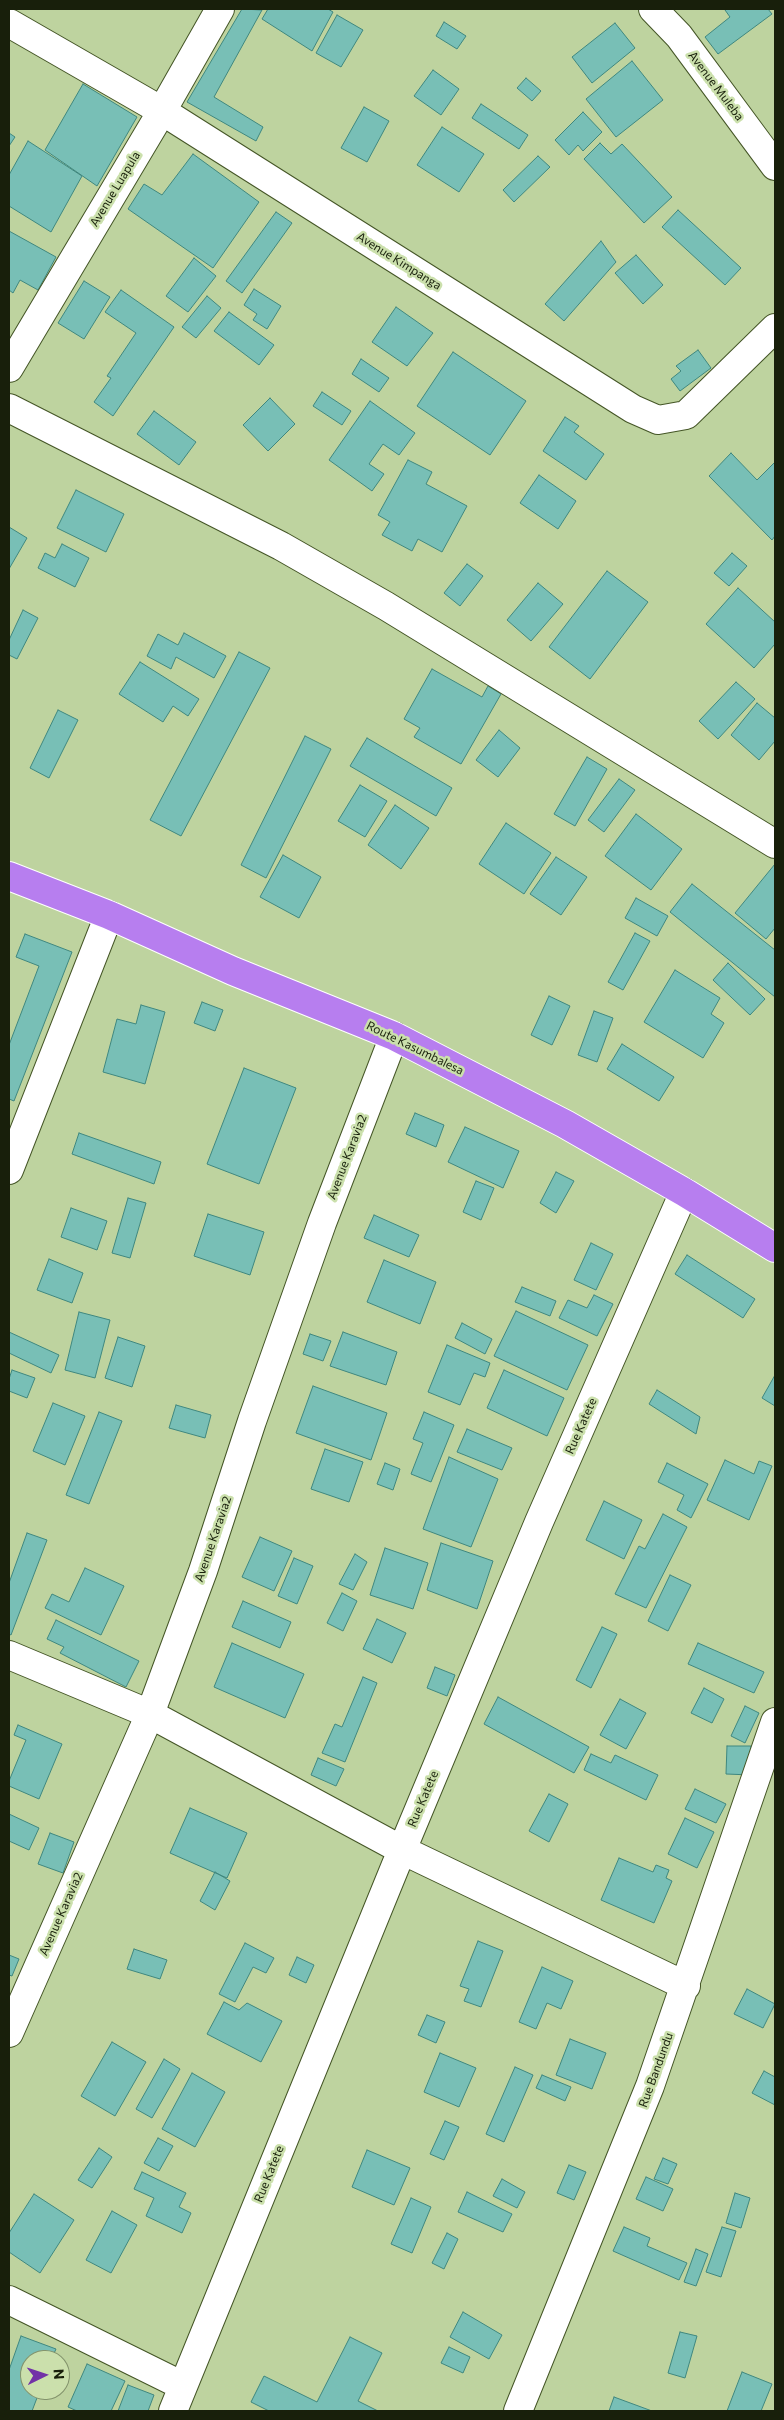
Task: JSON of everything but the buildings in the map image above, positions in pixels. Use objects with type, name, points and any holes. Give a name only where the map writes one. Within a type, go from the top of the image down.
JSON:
[{"type":"highway","name":"Route Kasumbalesa","points":[[9,876],[109,915],[233,971],[394,1036],[565,1124],[684,1192],[775,1248]]},
{"type":"street","name":"Avenue Luapula","points":[[9,368],[162,111],[220,9]]},
{"type":"street","name":"Avenue Muleba","points":[[653,9],[678,36],[775,166]]},
{"type":"street","name":"Avenue Kimpanga","points":[[9,23],[162,111],[633,409],[658,420],[686,415],[775,328]]},
{"type":"street","points":[[9,408],[281,546],[386,606],[775,844]]},
{"type":"street","points":[[9,1170],[109,915]]},
{"type":"street","name":"Avenue Karavia2","points":[[9,2033],[150,1714],[203,1571],[252,1421],[322,1223],[394,1036]]},
{"type":"street","name":"Rue Katete","points":[[173,2411],[402,1850],[539,1522],[684,1192]]},
{"type":"street","points":[[9,1655],[150,1714],[402,1850],[686,1986]]},
{"type":"street","name":"Rue Bandundu","points":[[518,2411],[650,2086],[686,1986],[775,1722]]},
{"type":"street","points":[[9,2300],[182,2386]]}]
